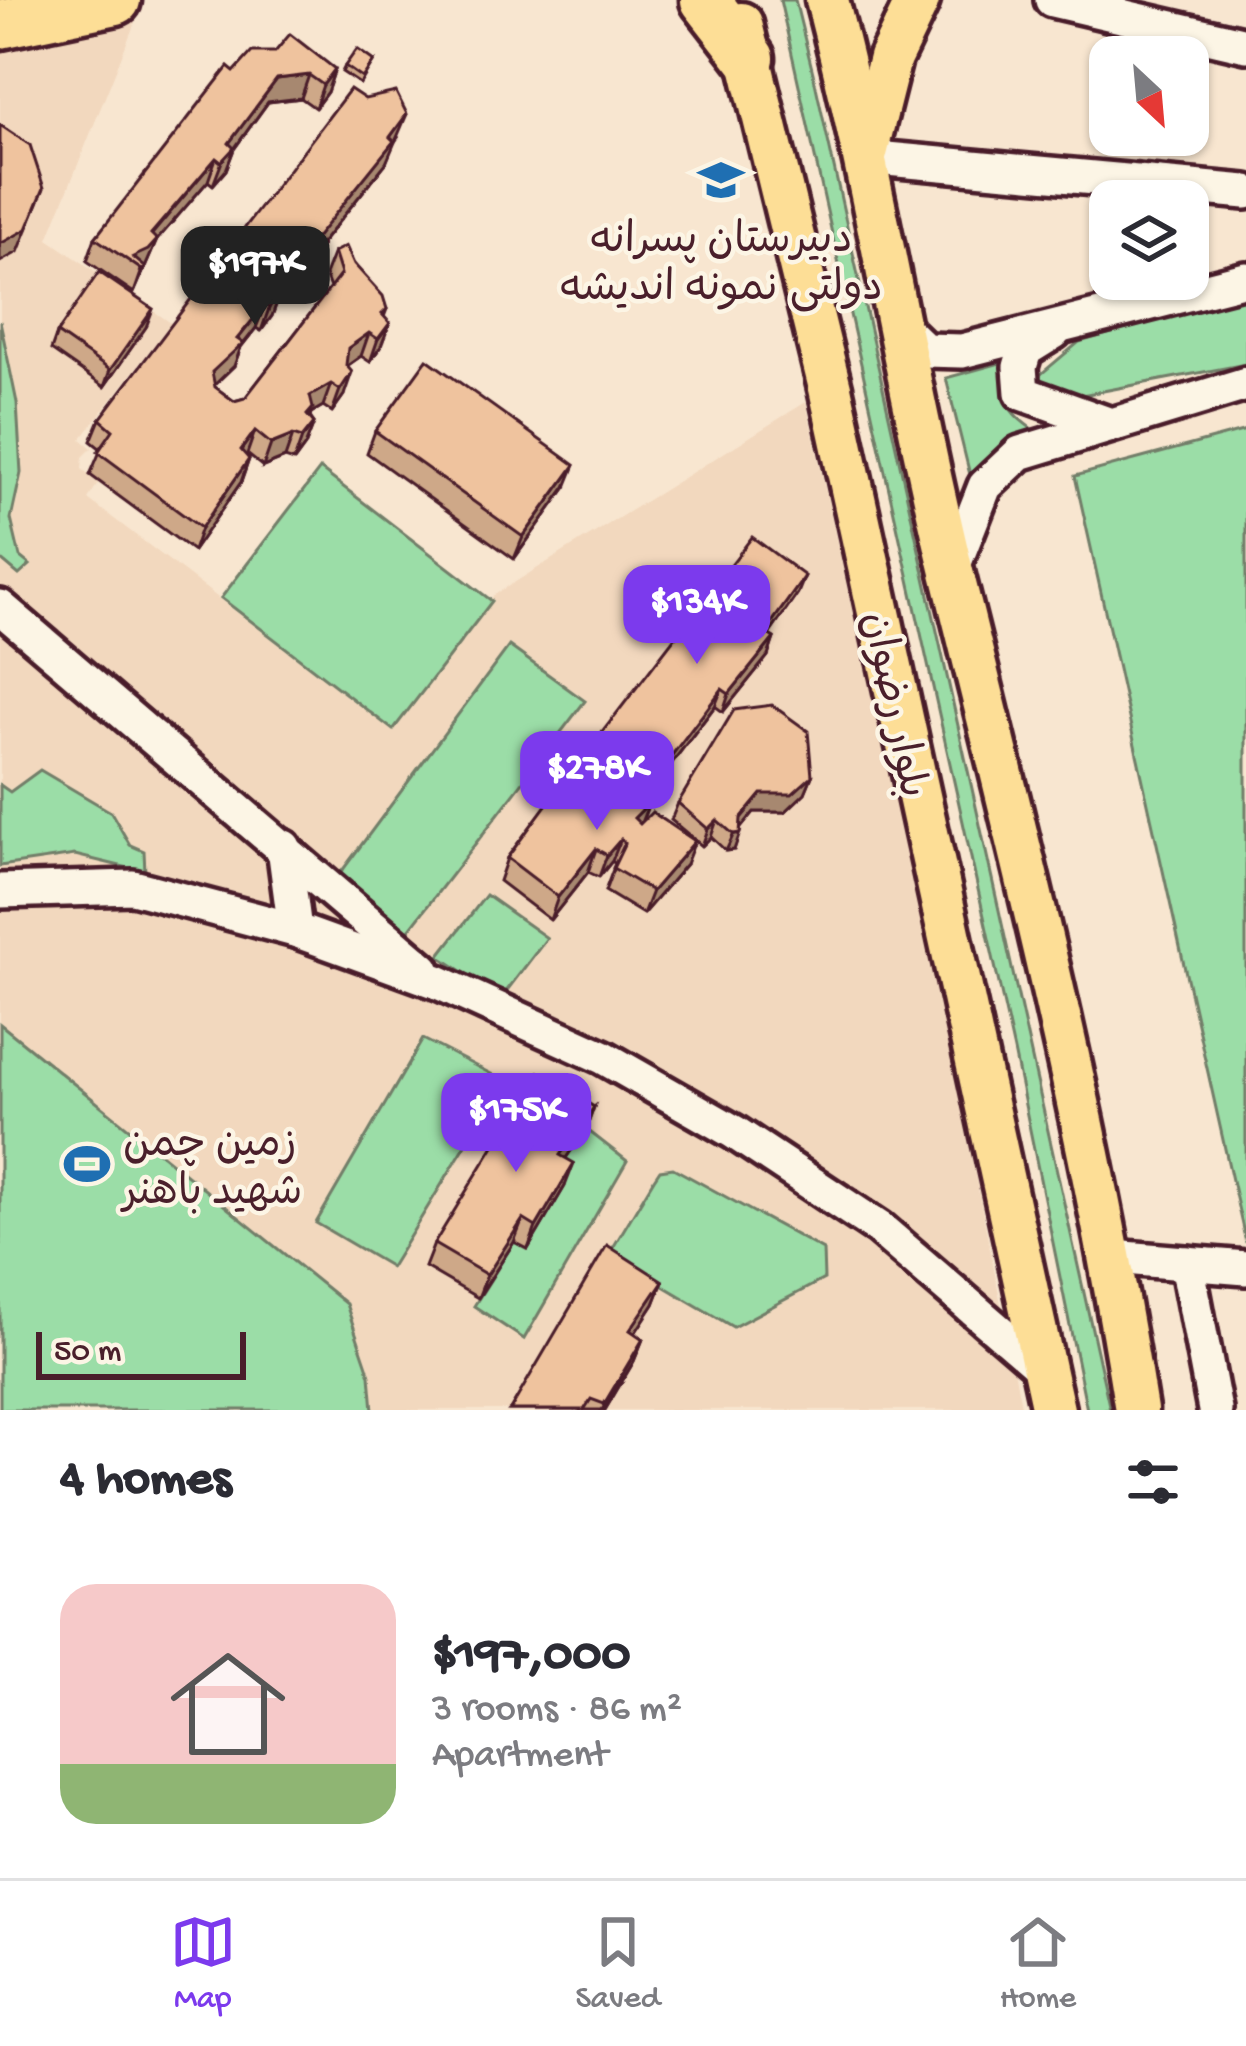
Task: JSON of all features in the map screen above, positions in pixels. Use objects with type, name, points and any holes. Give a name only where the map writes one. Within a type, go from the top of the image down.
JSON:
[{"type":"highway","points":[[0,24],[116,0]]},
{"type":"highway","points":[[706,0],[750,58]]},
{"type":"main road","name":"بلوار رضوان","points":[[735,0],[835,411],[1048,1390]]},
{"type":"main road","name":"بلوار رضوان","points":[[827,0],[874,201],[894,320],[952,570],[992,717],[1112,1257],[1136,1410]]},
{"type":"main road","points":[[874,201],[865,157],[890,58],[918,0]]},
{"type":"street","points":[[1052,0],[1246,45]]},
{"type":"street","points":[[865,157],[1246,192]]},
{"type":"street","points":[[894,320],[925,350],[962,351],[1246,279]]},
{"type":"street","points":[[1066,325],[1025,350],[1020,367],[1022,393],[1108,424]]},
{"type":"street","points":[[952,570],[985,486],[1020,453],[1246,385]]},
{"type":"street","points":[[0,607],[438,982]]},
{"type":"street","points":[[284,848],[295,930]]},
{"type":"street","points":[[0,892],[134,887],[295,930],[438,982],[603,1057],[734,1132],[879,1228],[1048,1390]]},
{"type":"street","points":[[1112,1257],[1246,1268]]},
{"type":"street","points":[[1187,1263],[1215,1410]]},
{"type":"shaded area","points":[[26,0],[144,0],[48,239],[171,323],[81,439],[92,448],[83,457],[82,469],[99,482],[88,499],[392,730],[494,595],[806,402],[953,1063],[1022,1410],[0,1410],[0,5]]},
{"type":"green space","points":[[780,0],[795,0],[813,73],[1110,1410],[1087,1410],[1014,1051]]},
{"type":"green space","points":[[1246,295],[1246,364],[1055,400],[1035,379],[1079,342]]},
{"type":"green space","points":[[0,321],[17,403],[21,473],[11,519],[20,557],[30,565],[19,575],[0,559]]},
{"type":"green space","points":[[1004,362],[1003,387],[1009,406],[1042,436],[973,487],[946,378]]},
{"type":"green space","points":[[1246,430],[1246,1243],[1075,476]]},
{"type":"green space","points":[[320,469],[492,601],[393,730],[221,598]]},
{"type":"green space","points":[[509,646],[585,701],[406,934],[336,879]]},
{"type":"green space","points":[[40,770],[111,812],[130,845],[144,851],[145,872],[75,855],[0,866],[0,785],[10,792]]},
{"type":"green space","points":[[486,895],[547,938],[502,997],[439,956]]},
{"type":"green space","name":"زمین چمن شهید باهنر","points":[[0,1024],[346,1304],[370,1375],[373,1410],[0,1410]]},
{"type":"green space","points":[[423,1039],[505,1081],[391,1267],[316,1223]]},
{"type":"green space","points":[[586,1129],[627,1161],[524,1339],[474,1306],[514,1242],[527,1249],[552,1178]]},
{"type":"green space","points":[[673,1168],[823,1250],[824,1279],[733,1327],[619,1260],[611,1251],[660,1170]]},
{"type":"building","points":[[290,34],[335,69],[323,85],[309,75],[277,79],[229,143],[234,148],[221,162],[216,158],[151,234],[157,240],[133,257],[145,267],[142,270],[95,238],[228,67],[234,72],[252,52],[275,52]]},
{"type":"building","points":[[357,49],[374,61],[362,78],[345,66]]},
{"type":"building","points":[[350,89],[365,99],[396,92],[407,114],[390,137],[394,141],[315,239],[322,245],[311,260],[304,256],[276,289],[280,293],[269,308],[265,305],[237,339],[243,343],[212,372],[215,387],[234,401],[245,398],[341,274],[334,252],[346,246],[354,264],[383,296],[387,309],[382,314],[390,323],[378,339],[369,333],[348,348],[346,365],[352,372],[340,390],[331,384],[310,396],[313,408],[307,415],[314,423],[302,438],[293,435],[271,444],[255,431],[241,450],[249,459],[201,528],[98,452],[113,430],[100,419]]},
{"type":"building","points":[[0,125],[30,145],[44,188],[27,229],[0,244]]},
{"type":"building","points":[[99,272],[153,309],[110,370],[57,333]]},
{"type":"building","points":[[427,359],[575,465],[523,537],[375,431]]},
{"type":"building","points":[[752,537],[805,576],[765,632],[774,638],[729,694],[722,689],[640,797],[584,756]]},
{"type":"building","points":[[772,705],[808,731],[812,776],[792,794],[761,794],[741,818],[740,833],[733,834],[717,820],[708,829],[678,803],[734,710]]},
{"type":"building","points":[[583,755],[649,803],[634,818],[640,824],[652,812],[695,841],[652,891],[613,868],[625,843],[621,839],[607,855],[596,849],[558,897],[507,858]]},
{"type":"building","points":[[539,1072],[594,1107],[560,1155],[574,1163],[536,1227],[523,1219],[487,1275],[434,1244]]},
{"type":"building","points":[[607,1245],[663,1281],[630,1330],[643,1339],[604,1404],[591,1399],[584,1410],[510,1410]]},
{"type":"place","name":"دبیرستان پسرانه دولتی نمونه اندیشه","points":[[721,180]]},
{"type":"place","name":"زمین چمن شهید باهنر","points":[[87,1164]]}]
